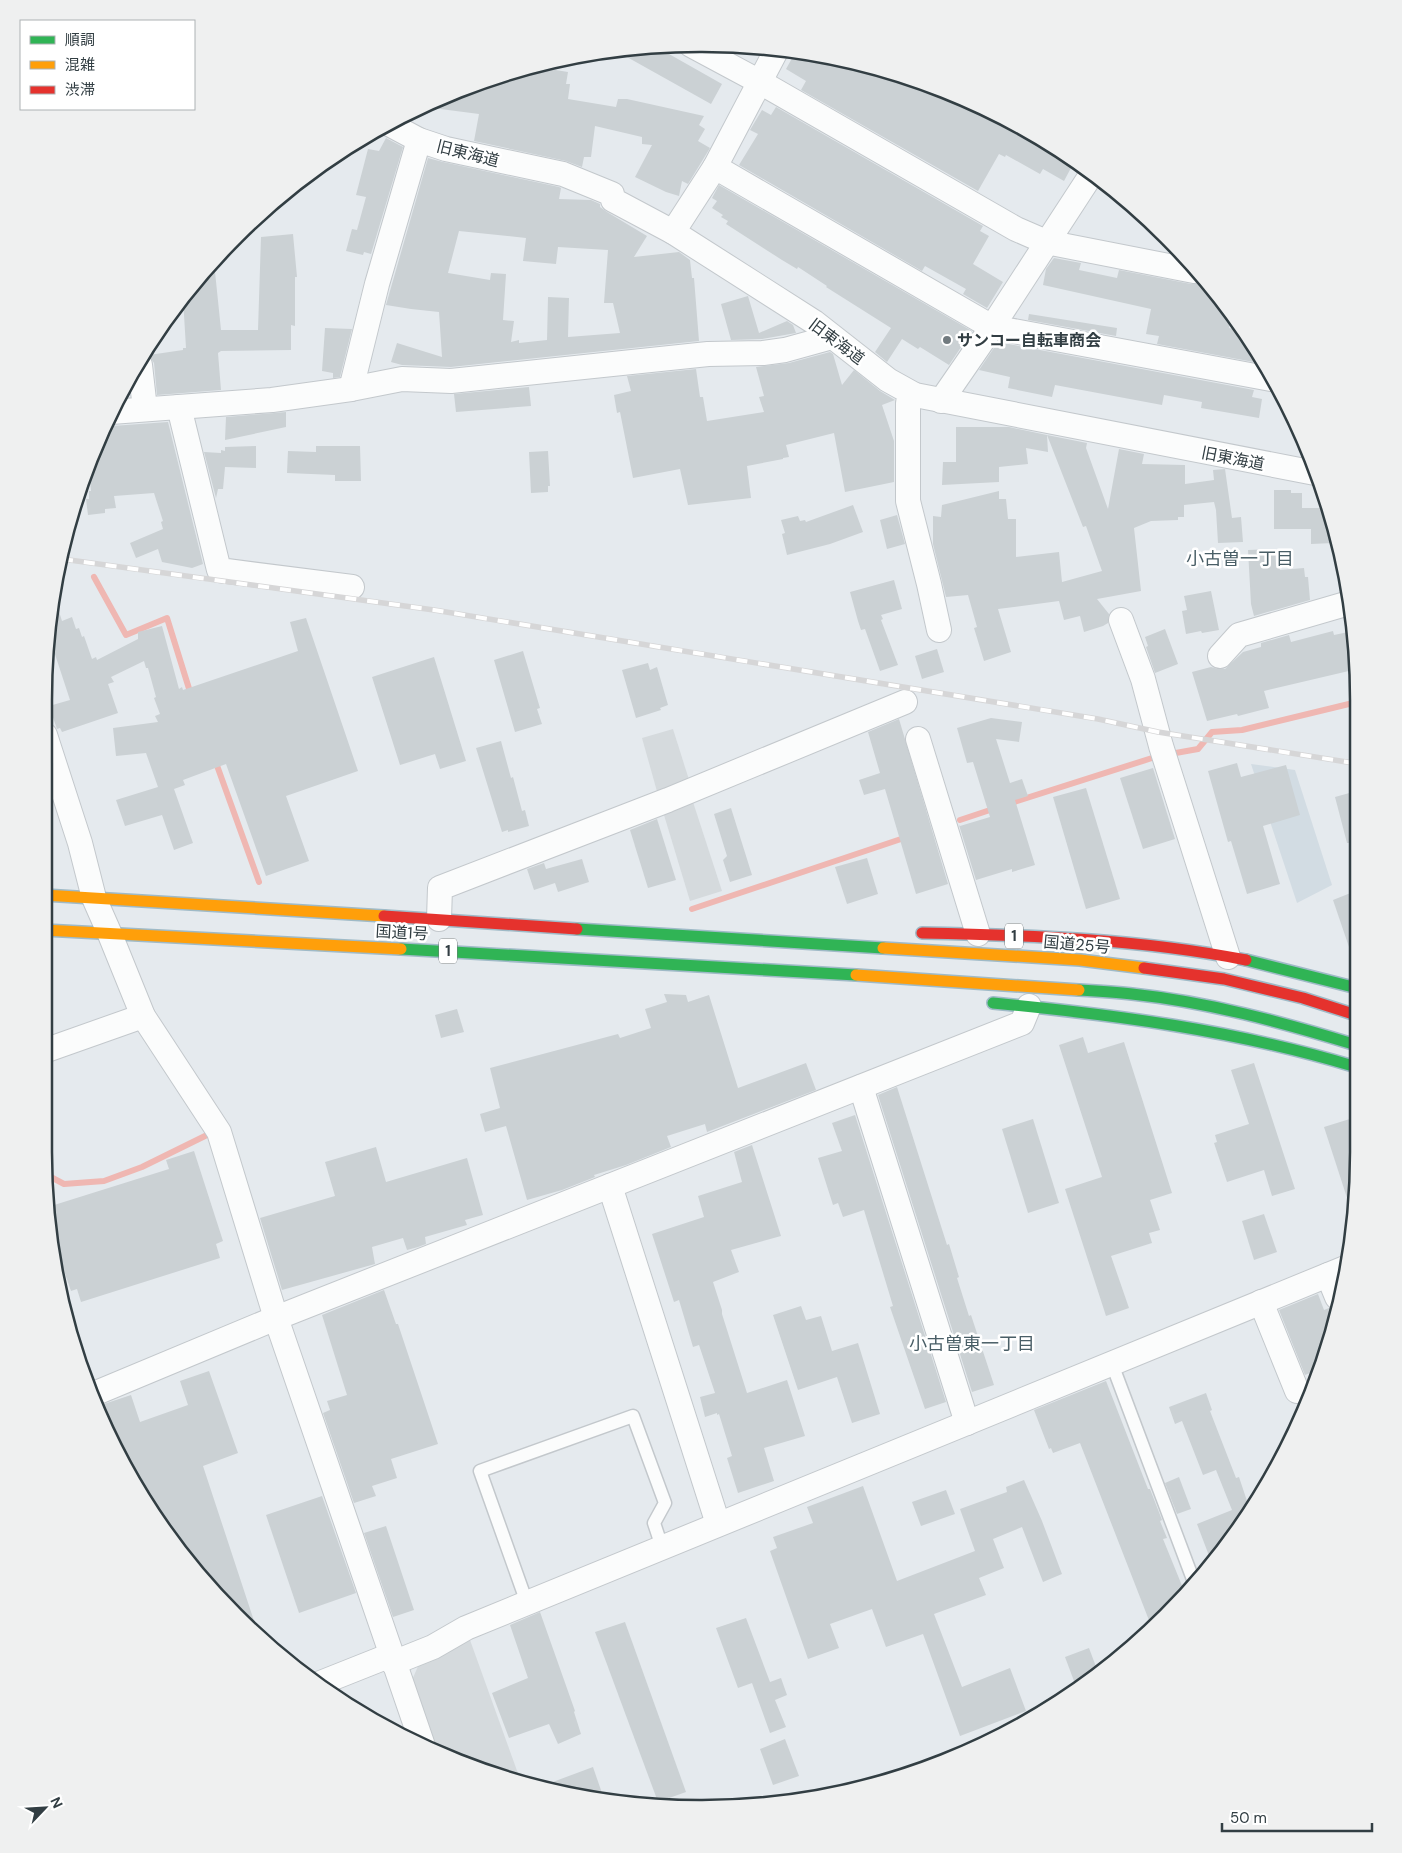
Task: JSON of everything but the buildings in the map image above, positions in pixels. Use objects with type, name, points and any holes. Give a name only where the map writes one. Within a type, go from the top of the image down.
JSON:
[{"type":"highway","name":"国道1号","points":[[52,895],[439,919],[673,936]]},
{"type":"highway","name":"1","points":[[673,936],[693,926],[749,928]]},
{"type":"highway","name":"国道1号","points":[[52,930],[787,970]]},
{"type":"highway","name":"1","points":[[910,932],[978,934],[1150,945],[1228,957],[1350,986]]},
{"type":"highway","name":"国道25号","points":[[673,936],[1080,960],[1224,979],[1303,998],[1350,1013]]},
{"type":"highway","name":"1","points":[[787,970],[1132,994],[1255,1016],[1350,1043]]},
{"type":"highway","points":[[787,970],[804,984]]},
{"type":"highway","points":[[978,1002],[1029,1006],[1142,1020],[1232,1034],[1322,1056],[1350,1065]]},
{"type":"street","points":[[704,52],[760,82],[1016,229],[1046,242],[1186,269]]},
{"type":"street","points":[[673,232],[715,167],[773,57]]},
{"type":"street","name":"旧東海道","points":[[397,128],[419,140],[446,149],[562,174],[612,194],[613,200],[673,232],[814,322],[888,380],[915,395],[1307,471]]},
{"type":"street","points":[[351,389],[377,284],[419,140]]},
{"type":"street","points":[[715,167],[992,327],[1263,378]]},
{"type":"street","points":[[941,401],[992,327],[1087,181]]},
{"type":"street","points":[[121,411],[272,400],[351,389],[402,379],[450,381],[708,354],[763,353],[785,350],[832,337]]},
{"type":"street","points":[[141,374],[145,409]]},
{"type":"street","points":[[915,395],[908,403],[908,501],[939,630]]},
{"type":"street","points":[[179,407],[219,570],[352,587]]},
{"type":"street","points":[[1220,656],[1239,635],[1342,605]]},
{"type":"street","points":[[1121,620],[1143,679],[1161,746],[1228,957]]},
{"type":"street","points":[[439,919],[440,888],[668,800],[905,702]]},
{"type":"street","points":[[918,739],[978,934]]},
{"type":"street","points":[[52,757],[80,844],[94,898],[143,1016],[219,1132],[276,1318],[420,1736]]},
{"type":"street","points":[[99,1392],[276,1318],[1022,1023],[1029,1006]]},
{"type":"street","points":[[52,1048],[143,1016]]},
{"type":"street","points":[[861,1087],[968,1423]]},
{"type":"street","points":[[610,1186],[718,1524]]},
{"type":"street","points":[[327,1681],[433,1647],[466,1628],[1336,1271]]},
{"type":"street","points":[[1261,1302],[1297,1390]]},
{"type":"lane","points":[[1112,1364],[1192,1576]]},
{"type":"lane","points":[[527,1603],[480,1471],[633,1416],[665,1503],[654,1523],[662,1547]]},
{"type":"shaded area","points":[[673,729],[690,783],[658,795],[642,738]]},
{"type":"shaded area","points":[[1251,764],[1295,770],[1332,885],[1297,903]]},
{"type":"shaded area","points":[[693,802],[722,891],[690,901],[664,815]]},
{"type":"shaded area","points":[[470,1640],[518,1774],[493,1766],[434,1743],[412,1680],[419,1664]]},
{"type":"waterway","points":[[94,577],[126,635],[167,618],[191,695]]},
{"type":"waterway","points":[[1170,754],[1198,749],[1212,732],[1242,730],[1350,704]]},
{"type":"waterway","points":[[1008,804],[1152,758]]},
{"type":"waterway","points":[[215,760],[259,882]]},
{"type":"waterway","points":[[960,820],[996,808]]},
{"type":"waterway","points":[[692,909],[907,837]]},
{"type":"waterway","points":[[53,1178],[64,1184],[104,1181],[142,1167],[207,1135]]},
{"type":"railway","points":[[68,560],[434,610],[1098,719],[1158,732],[1350,763]]},
{"type":"traffic: fast","points":[[577,929],[883,948]]},
{"type":"traffic: fast","points":[[401,949],[856,975]]},
{"type":"traffic: fast","points":[[1246,960],[1350,986]]},
{"type":"traffic: fast","points":[[1079,990],[1188,1002],[1299,1028],[1350,1043]]},
{"type":"traffic: fast","points":[[993,1003],[1085,1013],[1219,1033],[1308,1053],[1350,1065]]},
{"type":"traffic: slow","points":[[52,895],[384,916]]},
{"type":"traffic: slow","points":[[52,930],[401,949]]},
{"type":"traffic: slow","points":[[883,948],[1080,960],[1144,968]]},
{"type":"traffic: slow","points":[[856,975],[1079,990]]},
{"type":"traffic: jam","points":[[384,916],[577,929]]},
{"type":"traffic: jam","points":[[922,933],[1084,939],[1165,947],[1246,960]]},
{"type":"traffic: jam","points":[[1144,968],[1224,979],[1303,998],[1350,1013]]},
{"type":"place","name":"サンコー自転車商会","points":[[947,340]]},
{"type":"district","name":"小古曽一丁目","points":[[1240,559]]},
{"type":"district","name":"小古曽東一丁目","points":[[972,1344]]}]
